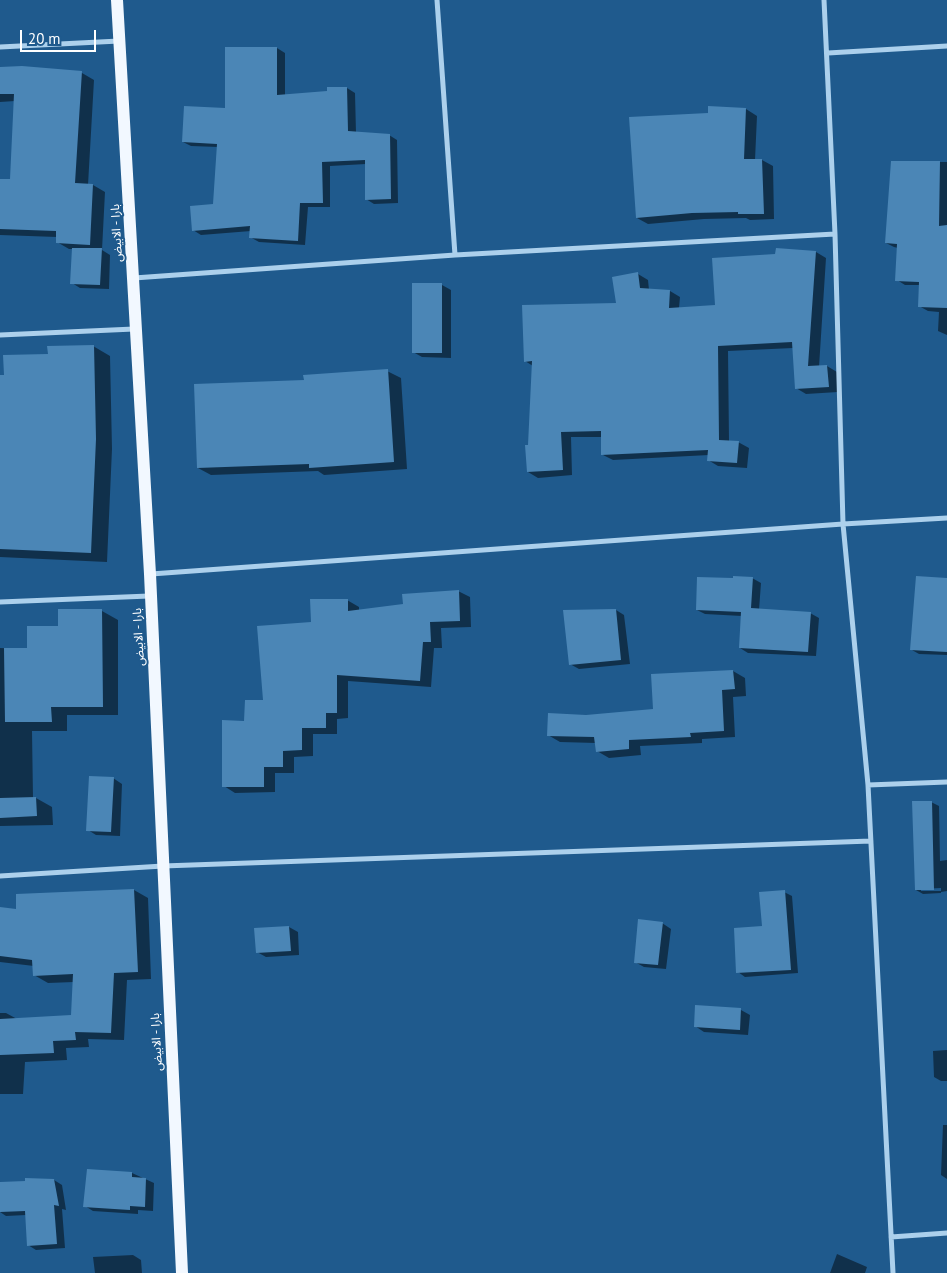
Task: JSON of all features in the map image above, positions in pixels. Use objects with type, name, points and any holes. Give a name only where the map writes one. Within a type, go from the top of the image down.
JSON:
[{"type":"main road","name":"بارا - الابيض","points":[[117,0],[150,574],[182,1273]]},
{"type":"street","points":[[437,0],[455,255]]},
{"type":"street","points":[[824,0],[828,53],[835,234],[843,524],[868,785],[893,1273]]},
{"type":"street","points":[[0,47],[119,41]]},
{"type":"street","points":[[828,53],[947,46]]},
{"type":"street","points":[[133,278],[455,255],[835,234]]},
{"type":"street","points":[[0,335],[137,329]]},
{"type":"street","points":[[150,574],[947,518]]},
{"type":"street","points":[[0,602],[151,596]]},
{"type":"street","points":[[868,785],[947,782]]},
{"type":"street","points":[[0,876],[163,866],[871,841]]},
{"type":"street","points":[[892,1237],[947,1233]]},
{"type":"building","points":[[225,47],[277,47],[277,95],[327,91],[327,87],[347,87],[348,131],[390,134],[391,199],[365,200],[365,160],[322,162],[323,203],[300,203],[298,241],[249,238],[250,226],[192,231],[190,206],[213,204],[217,144],[182,142],[184,106],[225,108]]},
{"type":"building","points":[[22,66],[82,71],[75,183],[93,184],[90,245],[56,243],[56,231],[0,229],[0,179],[10,179],[14,94],[0,94],[0,67]]},
{"type":"building","points":[[708,106],[746,108],[744,159],[762,159],[764,214],[738,214],[738,212],[692,213],[636,218],[629,117],[708,113]]},
{"type":"building","points":[[891,161],[940,161],[939,226],[947,225],[947,308],[918,307],[919,282],[895,281],[897,244],[885,243]]},
{"type":"building","points":[[72,248],[102,248],[100,285],[70,284]]},
{"type":"building","points":[[776,248],[816,251],[808,366],[827,365],[829,387],[795,389],[792,342],[718,346],[719,440],[739,441],[737,463],[707,461],[708,450],[601,455],[601,431],[561,432],[563,470],[527,472],[525,445],[528,445],[532,361],[524,362],[522,305],[616,303],[612,277],[638,272],[640,288],[670,290],[669,308],[715,305],[712,258],[775,254]]},
{"type":"building","points":[[412,283],[442,283],[442,353],[412,353]]},
{"type":"building","points":[[94,345],[96,439],[91,553],[0,549],[0,375],[4,375],[3,355],[48,354],[47,346]]},
{"type":"building","points":[[388,369],[394,462],[309,468],[309,464],[197,468],[194,384],[304,380],[303,375]]},
{"type":"building","points":[[733,576],[753,577],[751,608],[811,612],[808,652],[739,648],[741,612],[696,610],[697,577],[733,578]]},
{"type":"building","points":[[916,576],[947,578],[947,652],[910,650]]},
{"type":"building","points":[[459,590],[460,621],[430,622],[431,642],[423,642],[420,681],[337,675],[337,713],[326,713],[326,728],[302,728],[302,750],[283,751],[283,767],[264,767],[264,787],[222,787],[222,720],[244,721],[245,700],[263,700],[257,626],[311,622],[310,599],[348,599],[348,611],[403,604],[402,594]]},
{"type":"building","points":[[58,609],[102,609],[103,707],[51,707],[52,722],[5,722],[4,648],[27,648],[27,626],[58,626]]},
{"type":"building","points":[[616,609],[621,660],[569,665],[563,610]]},
{"type":"building","points":[[733,670],[735,689],[722,690],[724,731],[690,733],[691,737],[629,740],[629,749],[596,752],[594,737],[547,736],[548,713],[586,715],[653,709],[651,674]]},
{"type":"building","points":[[89,776],[114,777],[111,832],[86,831]]},
{"type":"building","points":[[36,797],[37,816],[0,818],[0,798]]},
{"type":"building","points":[[912,801],[932,801],[934,890],[915,890]]},
{"type":"building","points":[[134,889],[138,972],[114,973],[111,1033],[75,1032],[76,1040],[53,1041],[54,1053],[0,1055],[0,1019],[71,1015],[73,974],[33,976],[32,960],[0,956],[0,907],[16,909],[16,894]]},
{"type":"building","points":[[785,890],[791,970],[736,973],[734,928],[762,926],[759,892]]},
{"type":"building","points":[[638,919],[663,922],[658,965],[634,963]]},
{"type":"building","points":[[289,926],[291,951],[256,953],[254,928]]},
{"type":"building","points":[[695,1005],[741,1008],[740,1030],[694,1027]]},
{"type":"building","points":[[87,1169],[132,1172],[132,1177],[146,1178],[145,1207],[130,1206],[130,1210],[83,1207]]},
{"type":"building","points":[[25,1178],[54,1179],[59,1206],[54,1205],[57,1244],[27,1246],[25,1211],[0,1212],[0,1182],[25,1181]]}]
